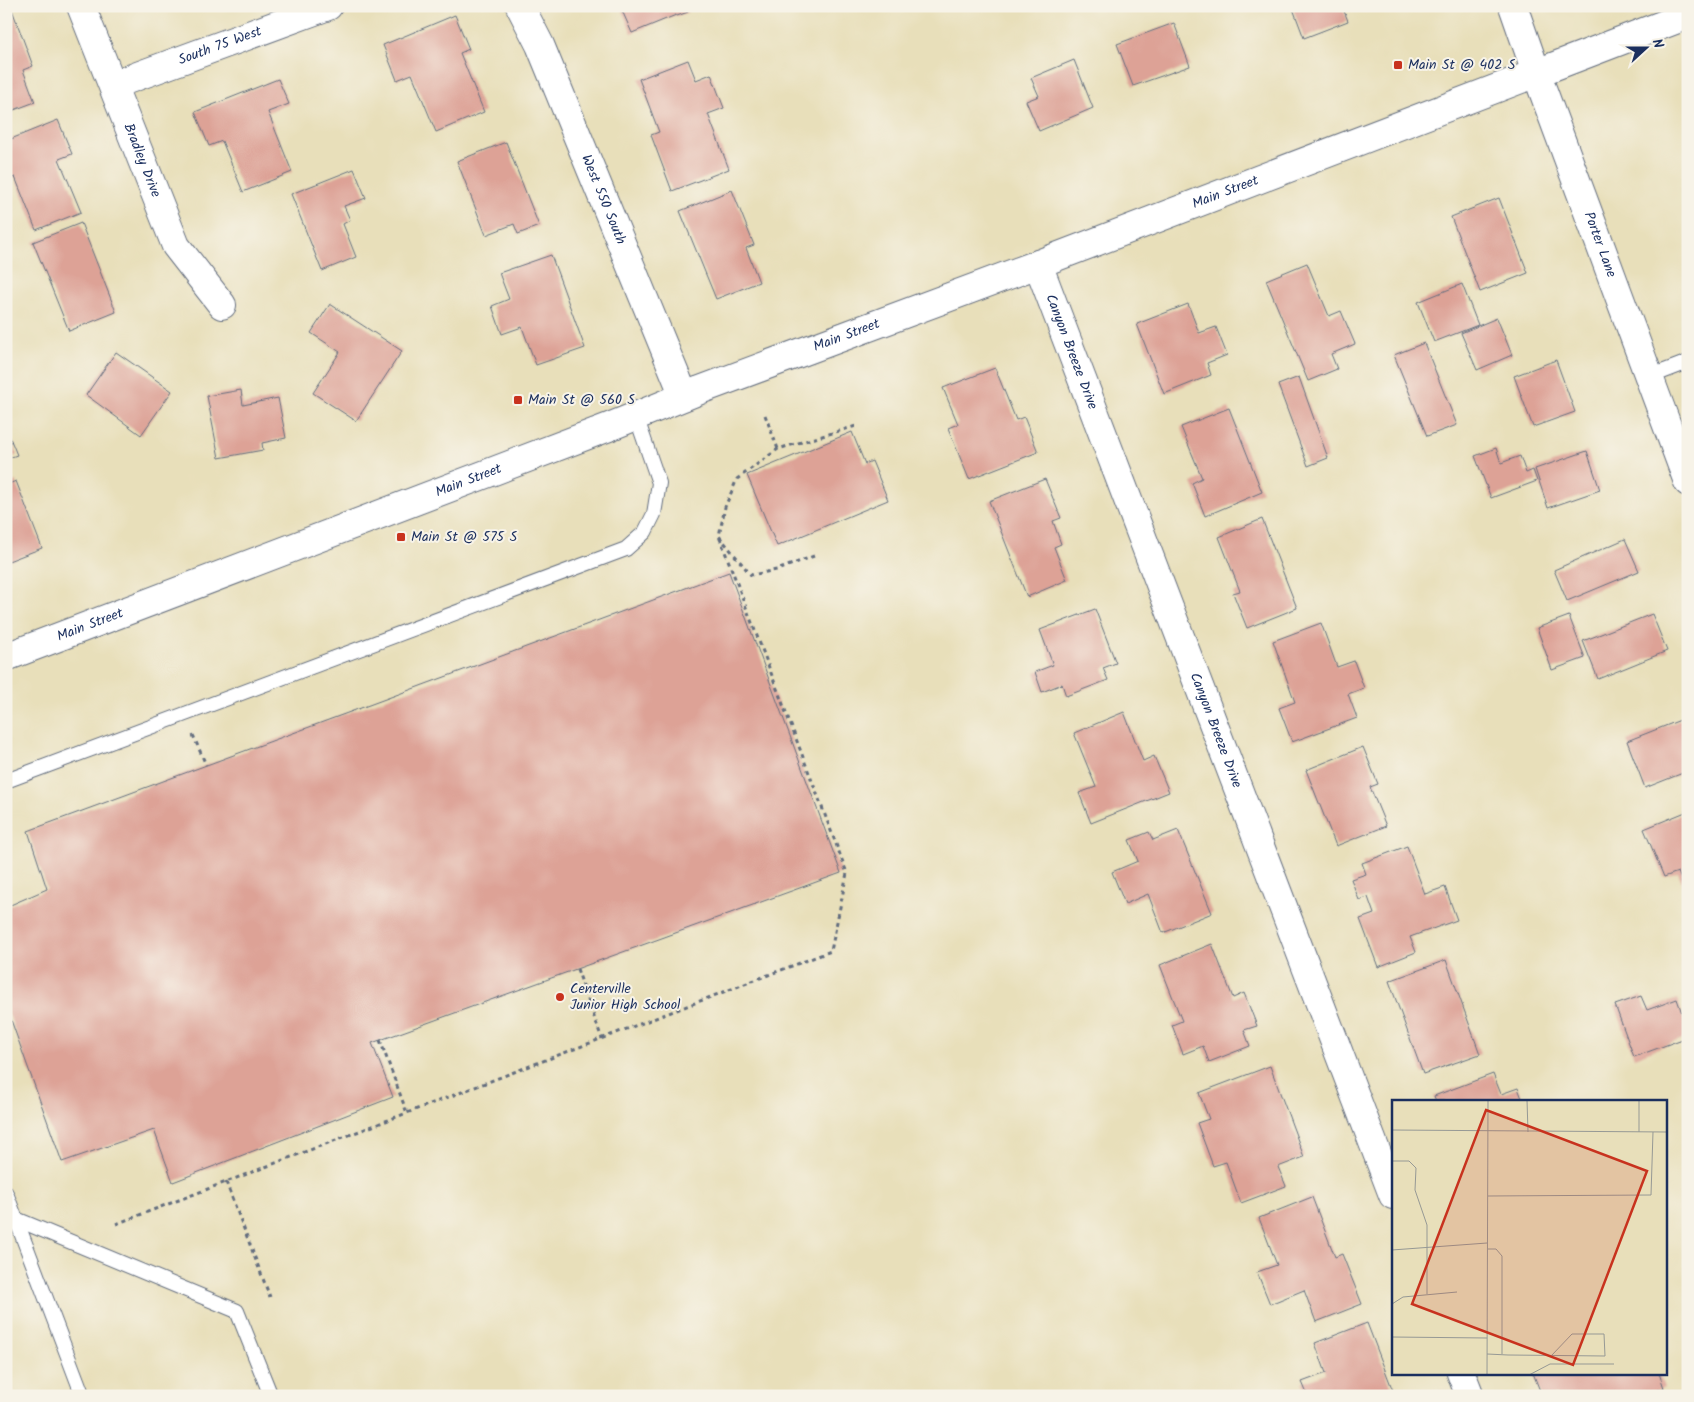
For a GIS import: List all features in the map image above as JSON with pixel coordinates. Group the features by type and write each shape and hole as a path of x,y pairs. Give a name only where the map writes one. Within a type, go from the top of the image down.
{"street":[{"name":"Bradley Drive","path":"81,6 176,246 222,305"},
{"name":"South 75 West","path":"113,85 328,6"},
{"name":"West 550 South","path":"520,6 540,45 684,396"},
{"name":"Porter Lane","path":"1512,6 1688,482"},
{"name":"Main Street","path":"6,656 684,396 1038,264 1688,15"},
{"name":"Canyon Breeze Drive","path":"1038,264 1392,1192"},
{"path":"1461,1374 1470,1396"}],"lane":[{"path":"1649,377 1688,362"},
{"path":"6,781 626,548 645,532 654,514 659,483 636,416"},
{"path":"6,1192 83,1396"},
{"path":"16,1219 237,1311 271,1396"}],"path":[{"path":"765,415 778,450"},
{"path":"116,1224 831,951 846,873 719,536 725,508 737,479 778,450 856,426"},
{"path":"719,536 751,575 777,570 814,556"},
{"path":"193,734 206,765"},
{"path":"6,812 10,803"},
{"path":"577,969 602,1039"},
{"path":"380,1040 407,1113"},
{"path":"226,1182 270,1297"}],"building":[{"path":"620,6 686,6 688,12 632,33"},
{"path":"1292,6 1342,6 1348,21 1304,38"},
{"path":"11,7 33,66 23,70 35,102 6,113 6,9"},
{"path":"455,15 469,49 460,53 484,112 436,132 412,74 397,80 383,45"},
{"path":"1174,23 1190,66 1133,86 1117,44"},
{"path":"688,60 696,80 711,74 724,108 708,114 729,169 672,191 651,135 659,132 639,79"},
{"path":"1074,60 1093,108 1039,131 1026,101 1039,96 1031,78"},
{"path":"278,79 289,104 268,112 292,172 243,192 222,141 209,146 195,112"},
{"path":"58,120 72,154 59,159 81,212 36,230 15,177 6,180 6,141"},
{"path":"506,142 539,226 518,234 514,224 486,235 457,161"},
{"path":"354,169 366,198 344,206 350,220 343,224 356,257 322,271 291,194"},
{"path":"732,190 754,245 746,248 759,282 716,299 680,211"},
{"path":"1499,198 1528,273 1480,292 1451,217"},
{"path":"81,223 116,312 69,331 33,242"},
{"path":"551,255 585,348 536,365 522,327 502,334 492,306 509,299 499,273"},
{"path":"1307,263 1329,316 1341,311 1355,344 1331,354 1337,369 1308,381 1266,280"},
{"path":"1462,284 1478,325 1434,342 1418,302"},
{"path":"330,304 402,351 356,421 313,393 340,352 311,333"},
{"path":"1188,304 1199,333 1216,327 1227,355 1207,363 1211,375 1164,394 1137,324"},
{"path":"1497,318 1512,355 1477,370 1461,333"},
{"path":"1424,343 1457,425 1427,436 1394,355"},
{"path":"116,352 172,391 141,435 86,395"},
{"path":"1556,360 1575,412 1533,427 1514,376"},
{"path":"995,368 1016,420 1024,417 1038,452 969,479 948,428 958,424 943,388"},
{"path":"1299,377 1328,458 1308,466 1278,385"},
{"path":"241,390 243,405 278,398 286,438 262,443 263,450 219,458 207,396"},
{"path":"1229,408 1262,492 1205,516 1192,483 1202,478 1181,427"},
{"path":"6,428 17,455 6,459"},
{"path":"852,432 865,464 872,461 888,500 777,546 747,475"},
{"path":"1496,448 1501,463 1520,456 1526,473 1533,470 1537,481 1491,498 1475,456"},
{"path":"1587,451 1600,490 1548,508 1535,469"},
{"path":"1045,479 1061,518 1053,521 1061,544 1054,547 1067,580 1027,597 989,501"},
{"path":"16,481 42,548 6,562 6,485"},
{"path":"1262,519 1297,608 1247,628 1233,593 1240,591 1219,537"},
{"path":"1625,539 1639,571 1567,601 1554,570"},
{"path":"729,572 841,873 372,1043 393,1097 173,1182 154,1130 62,1162 6,1006 6,907 47,889 28,831"},
{"path":"1095,609 1116,663 1103,668 1108,680 1066,696 1062,684 1042,692 1035,672 1053,665 1040,630"},
{"path":"1652,614 1667,651 1598,679 1583,641"},
{"path":"1569,616 1585,658 1552,670 1537,628"},
{"path":"1321,623 1337,667 1354,661 1364,688 1348,694 1357,718 1292,742 1279,708 1295,702 1273,641"},
{"path":"1124,712 1143,761 1154,756 1169,792 1091,823 1079,793 1096,787 1074,733"},
{"path":"1688,717 1688,771 1645,788 1627,741"},
{"path":"1363,747 1378,784 1370,787 1386,826 1336,846 1306,770"},
{"path":"1688,811 1688,897 1678,872 1664,877 1644,829"},
{"path":"1178,830 1212,913 1163,933 1148,894 1125,904 1112,872 1138,861 1129,840 1149,832 1153,840"},
{"path":"1407,846 1425,894 1445,887 1457,920 1410,937 1416,952 1378,967 1360,919 1374,914 1368,897 1359,900 1351,879 1366,874 1362,863"},
{"path":"1212,944 1233,998 1244,993 1257,1026 1244,1030 1250,1046 1209,1062 1203,1046 1183,1054 1172,1025 1182,1021 1160,965"},
{"path":"1446,960 1480,1054 1423,1074 1389,981"},
{"path":"1641,996 1647,1010 1677,999 1688,1030 1688,1037 1634,1057 1615,1005"},
{"path":"1270,1066 1304,1157 1278,1167 1286,1186 1241,1203 1226,1162 1213,1166 1197,1123 1209,1119 1199,1093"},
{"path":"1493,1074 1501,1094 1518,1088 1523,1100 1436,1100 1434,1096"},
{"path":"1312,1197 1335,1257 1342,1254 1362,1304 1316,1322 1304,1290 1270,1304 1257,1272 1277,1265 1259,1218"},
{"path":"1367,1323 1395,1396 1308,1396 1302,1382 1326,1373 1315,1343"},
{"path":"1533,1374 1659,1374 1664,1388 1643,1396 1542,1396"}],"place":[{"name":"Main St @ 402 S","path":"1398,65"},
{"name":"Main St @ 560 S","path":"518,400"},
{"name":"Main St @ 575 S","path":"401,537"},
{"name":"Centerville Junior High School","path":"560,997"}]}
